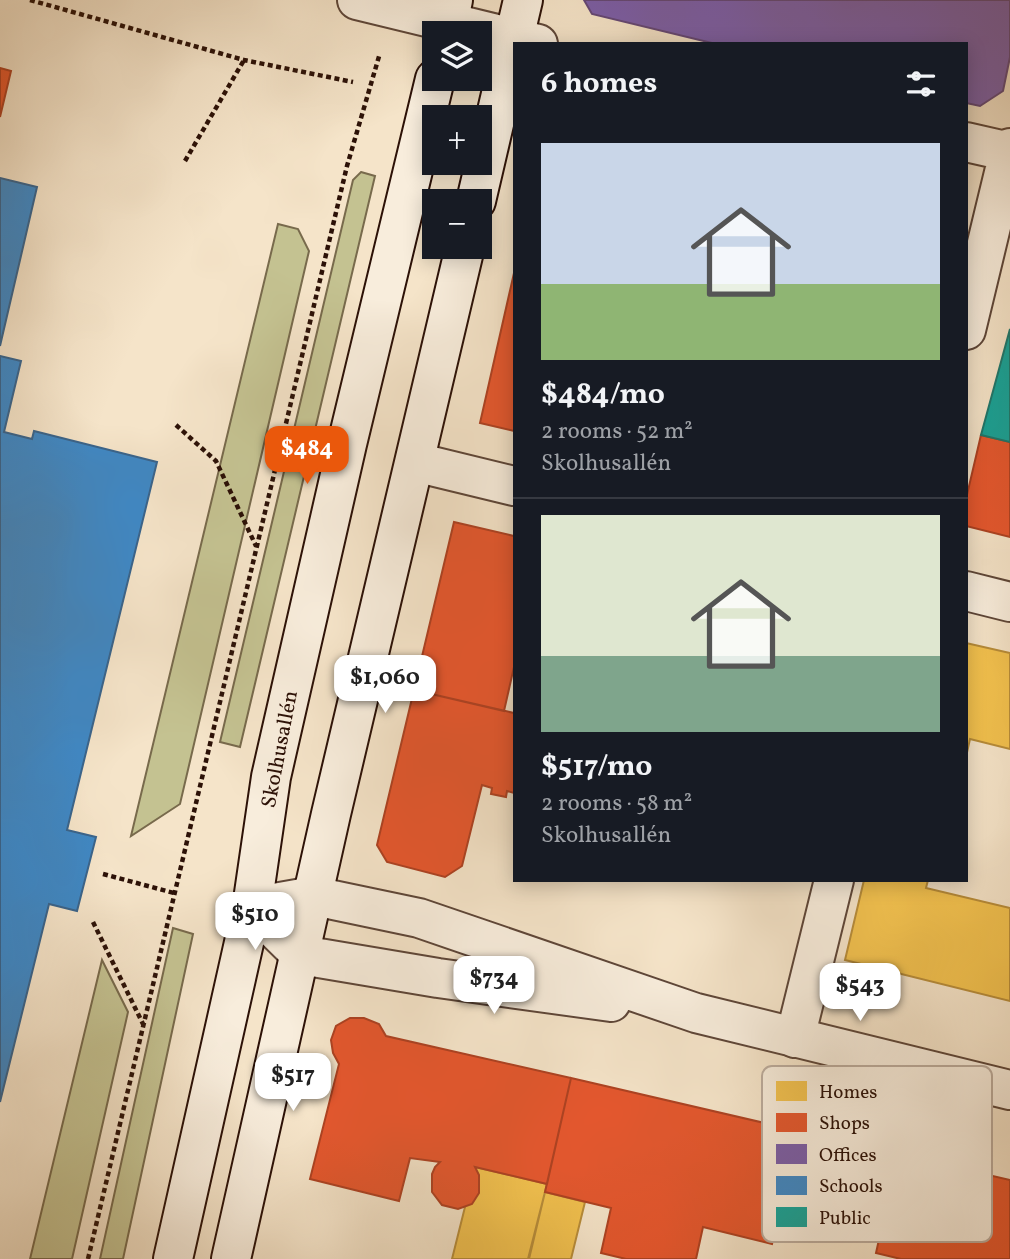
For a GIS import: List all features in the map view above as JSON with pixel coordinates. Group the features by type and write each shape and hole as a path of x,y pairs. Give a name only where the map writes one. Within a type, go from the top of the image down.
{"main road":[{"path":"356,0 449,18 526,41 523,0"},
{"path":"480,189 513,83"},
{"name":"Skolhusallén","path":"173,1259 251,907 271,777 432,91"},
{"path":"968,142 1010,150 968,322"},
{"path":"231,1259 331,814 462,259"},
{"path":"415,463 513,485"},
{"path":"968,592 1010,602"},
{"path":"795,1038 834,882"},
{"path":"251,907 314,896 419,918 696,1013 911,1066"},
{"path":"251,907 301,955 438,978 696,1013"},
{"path":"992,1086 1010,1090"}],"path":[{"path":"30,0 244,60 353,82"},
{"path":"88,1259 347,166 393,8"},
{"path":"185,161 244,60"},
{"path":"176,425 216,461 257,546"},
{"path":"103,874 174,893"},
{"path":"93,922 143,1025"}],"shaded area":[{"path":"361,172 375,176 240,747 220,742 353,180"},
{"path":"278,224 298,229 309,251 180,804 131,836"},
{"path":"173,928 193,934 123,1259 100,1259"},
{"path":"102,960 128,1012 72,1259 30,1259"}],"building: Homes":[{"path":"968,643 1010,653 1010,749 970,739 968,748"},
{"path":"864,882 928,882 926,888 1010,908 1010,1001 845,960"},
{"path":"475,1167 547,1184 528,1259 452,1259"},
{"path":"545,1192 585,1202 571,1259 529,1259"}],"building: Shops":[{"path":"0,68 11,71 0,117"},
{"path":"513,277 513,431 480,423"},
{"path":"981,435 1010,442 1010,537 968,526 968,490"},
{"path":"454,522 513,536 513,671 504,711 414,690"},
{"path":"414,690 513,713 513,793 507,791 506,797 491,794 492,788 482,785 462,866 445,877 387,862 377,845"},
{"path":"350,1018 364,1018 379,1024 386,1036 571,1078 547,1184 475,1167 479,1175 479,1193 472,1204 458,1209 442,1205 432,1192 432,1174 440,1162 410,1158 399,1201 310,1179 339,1064 333,1053 331,1040 336,1026"},
{"path":"571,1078 762,1122 762,1242 703,1227 696,1259 626,1259 601,1253 611,1208 545,1192"},
{"path":"992,1176 1010,1180 1010,1259 901,1259 876,1253 878,1242 992,1242"}],"building: Offices":[{"path":"584,0 1010,0 1010,57 1003,91 980,106 968,103 968,42 708,42 592,14"}],"building: Schools":[{"path":"0,178 37,187 0,346"},
{"path":"0,356 21,361 4,432 32,439 34,431 157,462 67,830 96,837 77,911 49,904 0,1102"}],"building: Public":[{"path":"1010,329 1010,442 981,435"}]}
